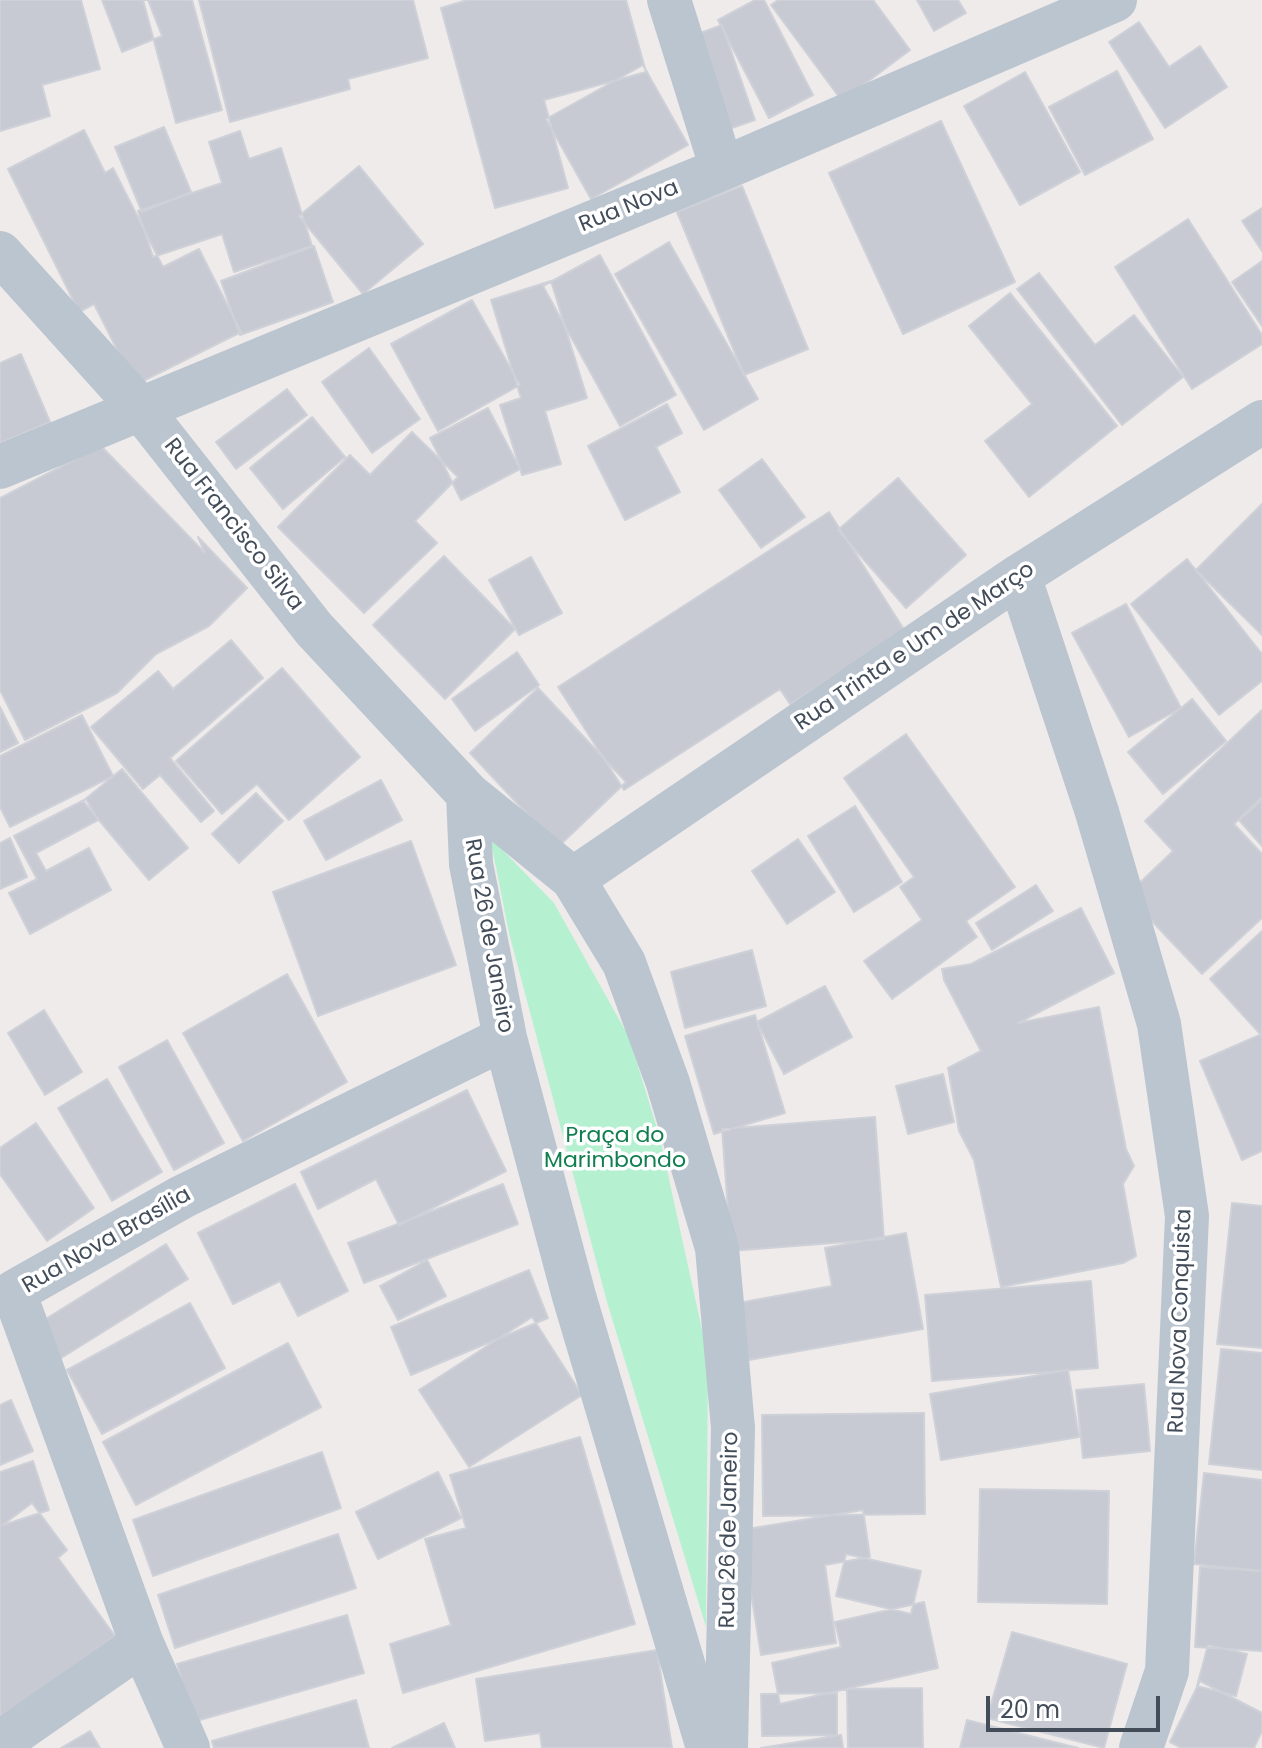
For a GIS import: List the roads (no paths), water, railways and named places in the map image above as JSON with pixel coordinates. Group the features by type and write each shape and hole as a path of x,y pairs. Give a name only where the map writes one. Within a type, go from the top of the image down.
{"street":[{"path":"669,0 722,169"},
{"name":"Rua Nova","path":"0,467 722,169 1115,0"},
{"name":"Rua Francisco Silva","path":"0,253 140,408 314,629 468,794"},
{"name":"Rua Trinta e Um de Março","path":"573,879 1019,576 1262,422"},
{"name":"Rua Nova Conquista","path":"1019,576 1097,812 1159,1024 1187,1216 1167,1671 1141,1748"},
{"name":"Rua 26 de Janeiro","path":"468,794 573,879 624,963 668,1083 717,1248 733,1428 726,1748"},
{"name":"Rua 26 de Janeiro","path":"468,794 471,864 505,1038 574,1296 708,1748"},
{"name":"Rua Nova Brasília","path":"188,1748 142,1644 14,1292 182,1197 505,1038"},
{"path":"0,1743 142,1644"}],"park label":[{"name":"Praça do Marimbondo","path":"615,1148"}]}
